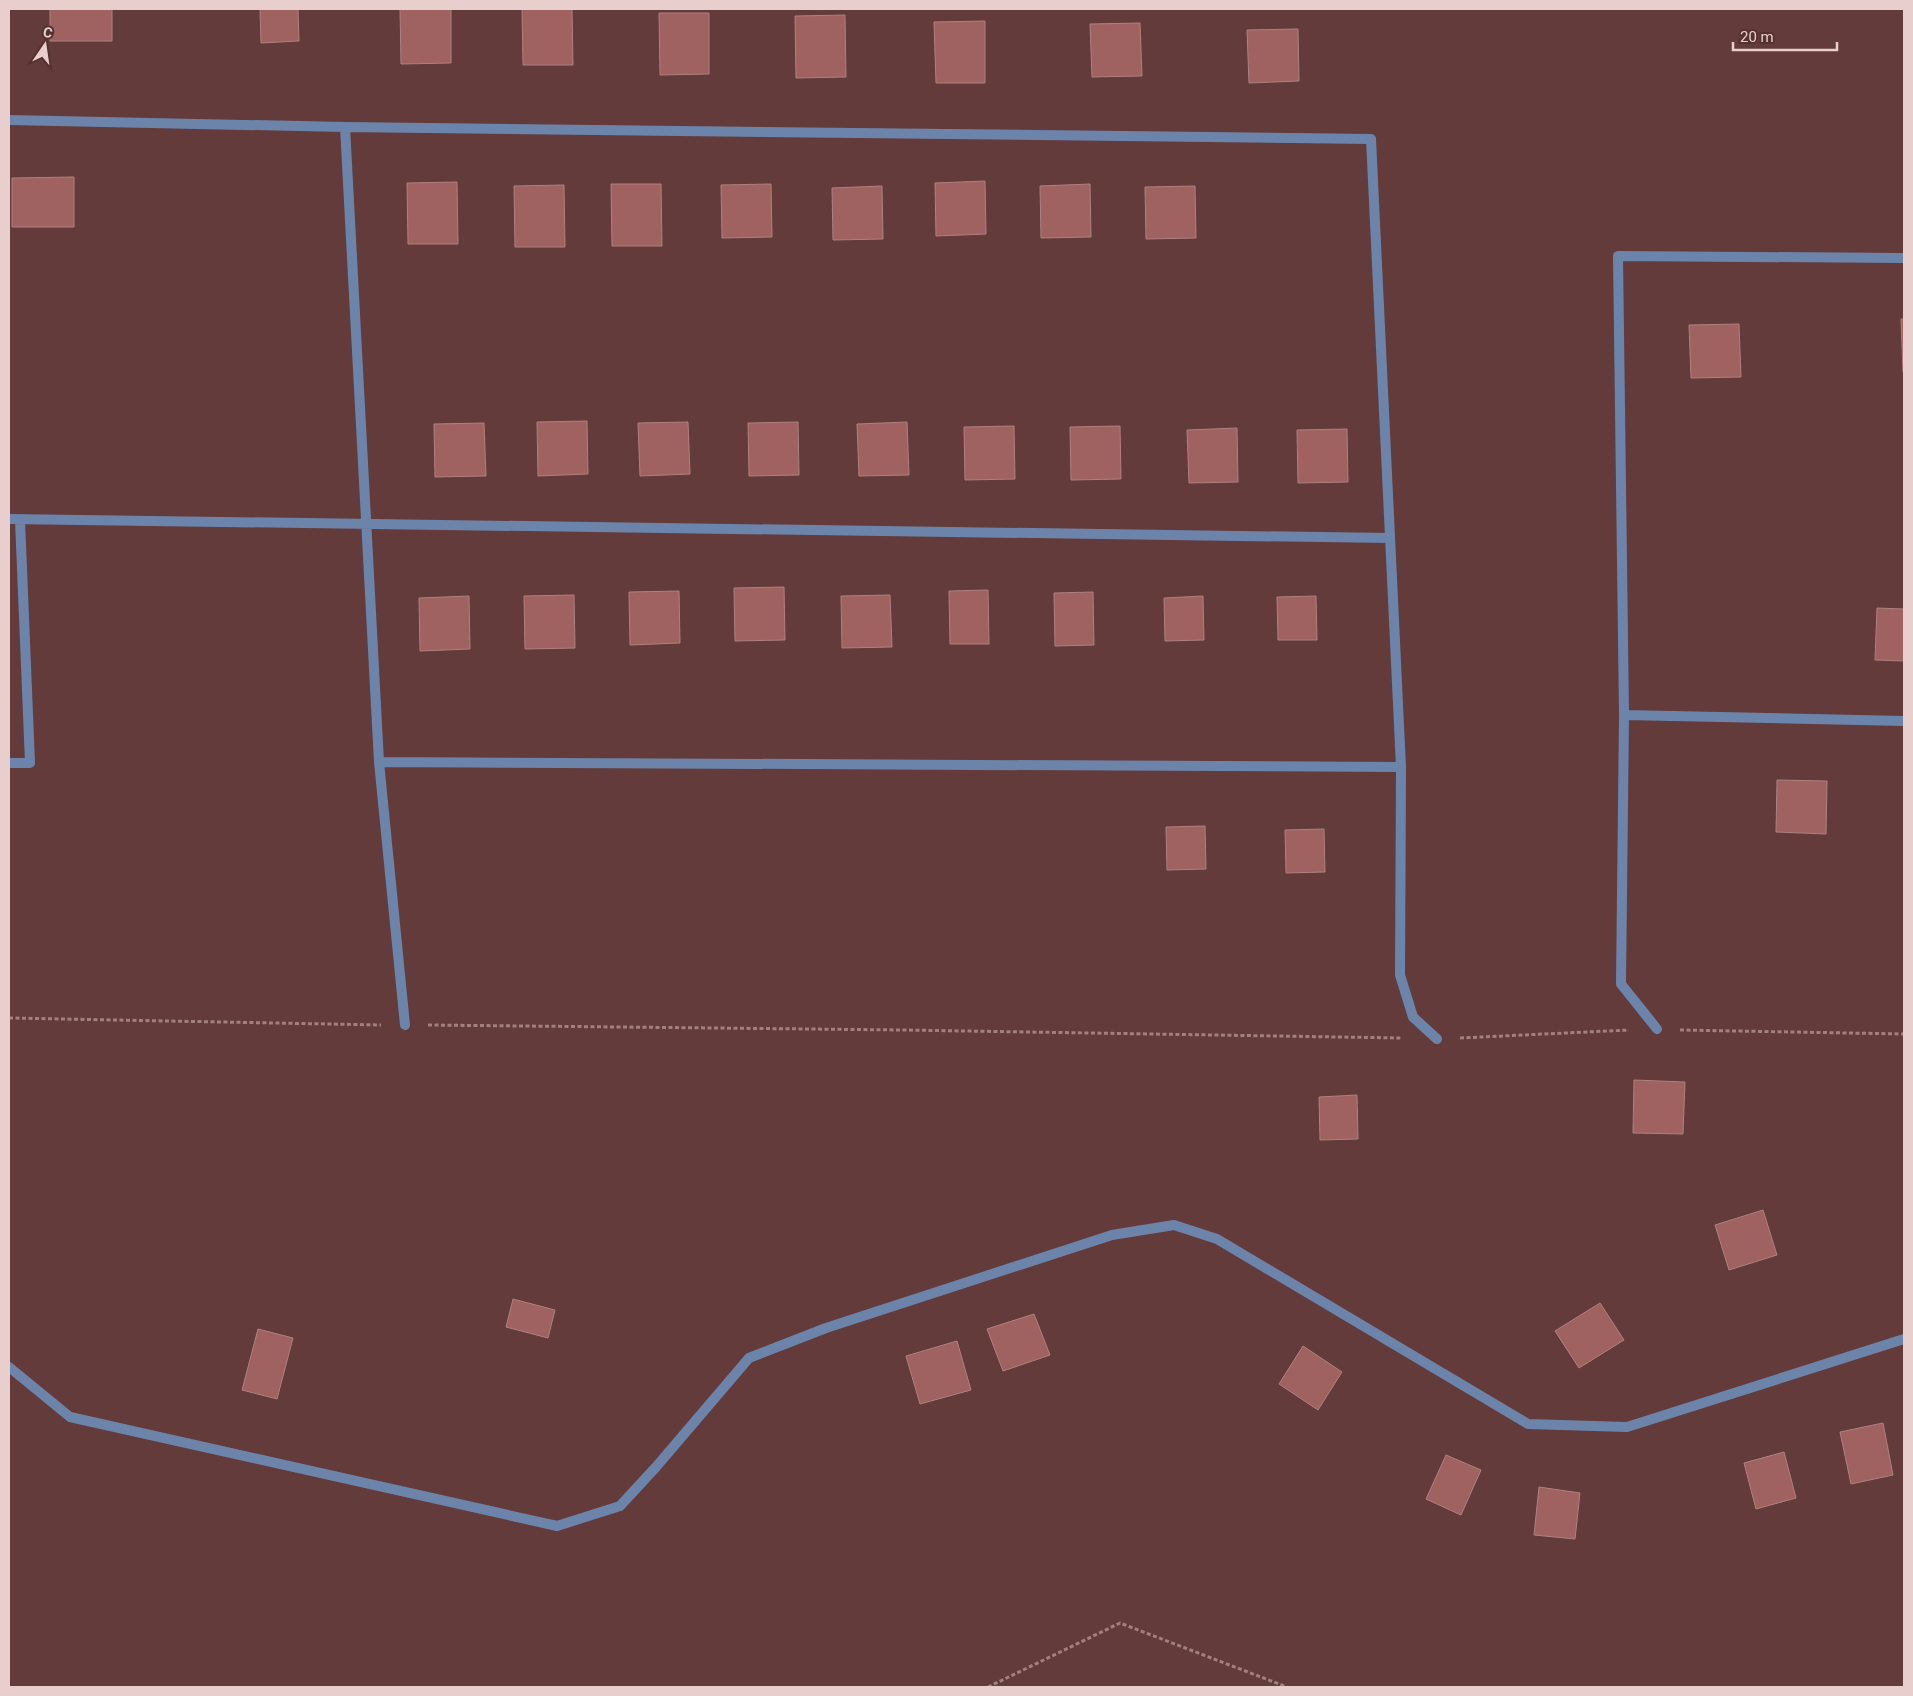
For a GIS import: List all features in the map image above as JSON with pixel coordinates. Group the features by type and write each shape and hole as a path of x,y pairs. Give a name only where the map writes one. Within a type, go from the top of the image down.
{"street":[{"path":"9,120 345,127 1371,139 1401,767 1400,975 1413,1017 1437,1039"},
{"path":"345,127 379,762 405,1025"},
{"path":"1657,1029 1621,984 1624,715 1618,256 1904,258"},
{"path":"9,519 1390,538"},
{"path":"9,763 30,763 20,520"},
{"path":"1624,715 1904,721"},
{"path":"379,762 1401,767"},
{"path":"9,1367 70,1417 558,1526 620,1506 656,1467 749,1358 826,1328 1112,1235 1174,1225 1217,1239 1528,1424 1627,1426 1904,1339"}],"path":[{"path":"9,1018 1437,1039 1657,1029 1904,1034"},
{"path":"988,1687 1120,1622 1287,1687"}],"building":[{"path":"50,9 112,9 112,41 50,41"},
{"path":"260,9 298,9 299,41 261,43"},
{"path":"400,9 451,9 451,63 401,64"},
{"path":"522,9 572,9 573,65 523,65"},
{"path":"659,13 709,13 709,74 660,75"},
{"path":"845,15 846,77 796,78 795,16"},
{"path":"985,21 985,83 936,83 934,22"},
{"path":"1140,23 1142,76 1092,77 1090,24"},
{"path":"1298,29 1299,81 1249,83 1247,30"},
{"path":"74,177 74,227 12,227 12,178"},
{"path":"985,181 986,234 936,236 935,183"},
{"path":"457,182 458,244 408,244 407,183"},
{"path":"611,184 661,184 662,246 612,246"},
{"path":"771,184 772,237 722,238 721,185"},
{"path":"1090,184 1091,237 1041,238 1040,186"},
{"path":"564,185 565,247 515,247 514,186"},
{"path":"882,186 883,239 833,240 832,188"},
{"path":"1195,186 1196,238 1146,239 1145,187"},
{"path":"1901,319 1904,319 1904,372 1903,372"},
{"path":"1739,324 1741,377 1691,378 1689,325"},
{"path":"587,421 588,474 538,476 537,422"},
{"path":"688,422 690,474 640,476 638,423"},
{"path":"798,422 799,475 749,476 748,423"},
{"path":"907,422 909,475 859,476 857,424"},
{"path":"484,423 486,476 435,477 434,424"},
{"path":"1014,426 1015,479 965,480 964,427"},
{"path":"1120,426 1121,479 1071,480 1070,427"},
{"path":"1237,428 1238,482 1189,483 1187,430"},
{"path":"1347,429 1348,482 1298,483 1297,430"},
{"path":"784,587 785,640 735,641 734,588"},
{"path":"988,590 989,644 950,644 949,591"},
{"path":"679,591 680,643 630,645 629,592"},
{"path":"1093,592 1094,645 1055,646 1054,593"},
{"path":"574,595 575,648 525,649 524,596"},
{"path":"890,595 892,647 842,648 841,596"},
{"path":"469,596 470,649 420,651 419,598"},
{"path":"1203,596 1204,640 1165,641 1164,598"},
{"path":"1316,596 1317,640 1278,640 1277,597"},
{"path":"1877,608 1904,609 1904,661 1875,660"},
{"path":"1777,780 1827,781 1826,834 1776,832"},
{"path":"1205,826 1206,869 1167,870 1166,827"},
{"path":"1324,829 1325,872 1286,873 1285,830"},
{"path":"1634,1080 1685,1082 1683,1134 1633,1133"},
{"path":"1357,1095 1358,1139 1320,1140 1319,1097"},
{"path":"1763,1210 1777,1255 1729,1270 1715,1225"},
{"path":"513,1299 555,1310 548,1338 506,1327"},
{"path":"1600,1303 1624,1340 1579,1368 1555,1331"},
{"path":"1034,1314 1050,1355 1003,1371 987,1329"},
{"path":"258,1329 293,1338 277,1399 242,1390"},
{"path":"957,1341 971,1390 920,1404 906,1356"},
{"path":"1303,1346 1342,1372 1318,1410 1279,1384"},
{"path":"1883,1423 1893,1475 1851,1484 1840,1432"},
{"path":"1784,1452 1796,1498 1756,1509 1744,1463"},
{"path":"1446,1455 1481,1470 1461,1515 1426,1499"},
{"path":"1539,1487 1580,1493 1575,1539 1534,1535"}]}
